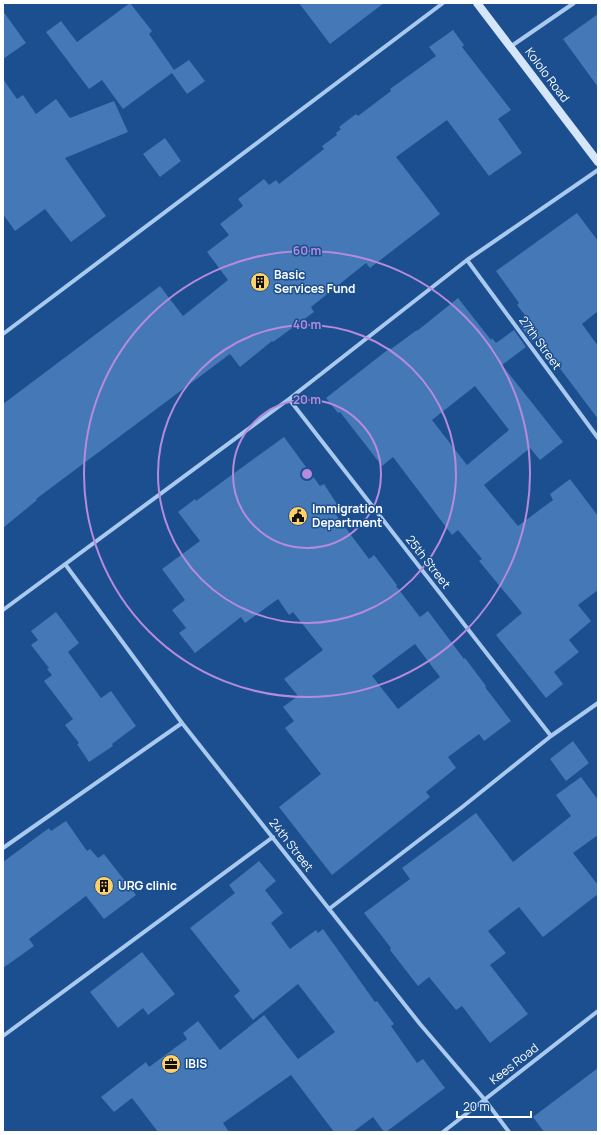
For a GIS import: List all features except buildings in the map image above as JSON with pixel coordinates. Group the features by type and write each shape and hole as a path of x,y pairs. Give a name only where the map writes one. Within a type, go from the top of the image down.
{"street":[{"path":"3,334 443,3"},
{"name":"Kololo Road","path":"477,3 598,162"},
{"path":"510,47 574,3"},
{"path":"3,610 288,399 467,260 598,170"},
{"name":"27th Street","path":"467,260 598,438"},
{"name":"25th Street","path":"288,399 551,736"},
{"name":"24th Street","path":"65,564 182,723 420,1024 485,1100 509,1132"},
{"path":"329,909 551,736 598,703"},
{"path":"3,848 182,723"},
{"path":"3,1036 273,837"},
{"name":"Kees Road","path":"443,1132 598,1011"}],"place":[{"name":"Basic Services Fund","path":"260,282"},
{"name":"Immigration Department","path":"298,516"},
{"name":"URG clinic","path":"104,886"},
{"name":"IBIS","path":"171,1064"}]}
